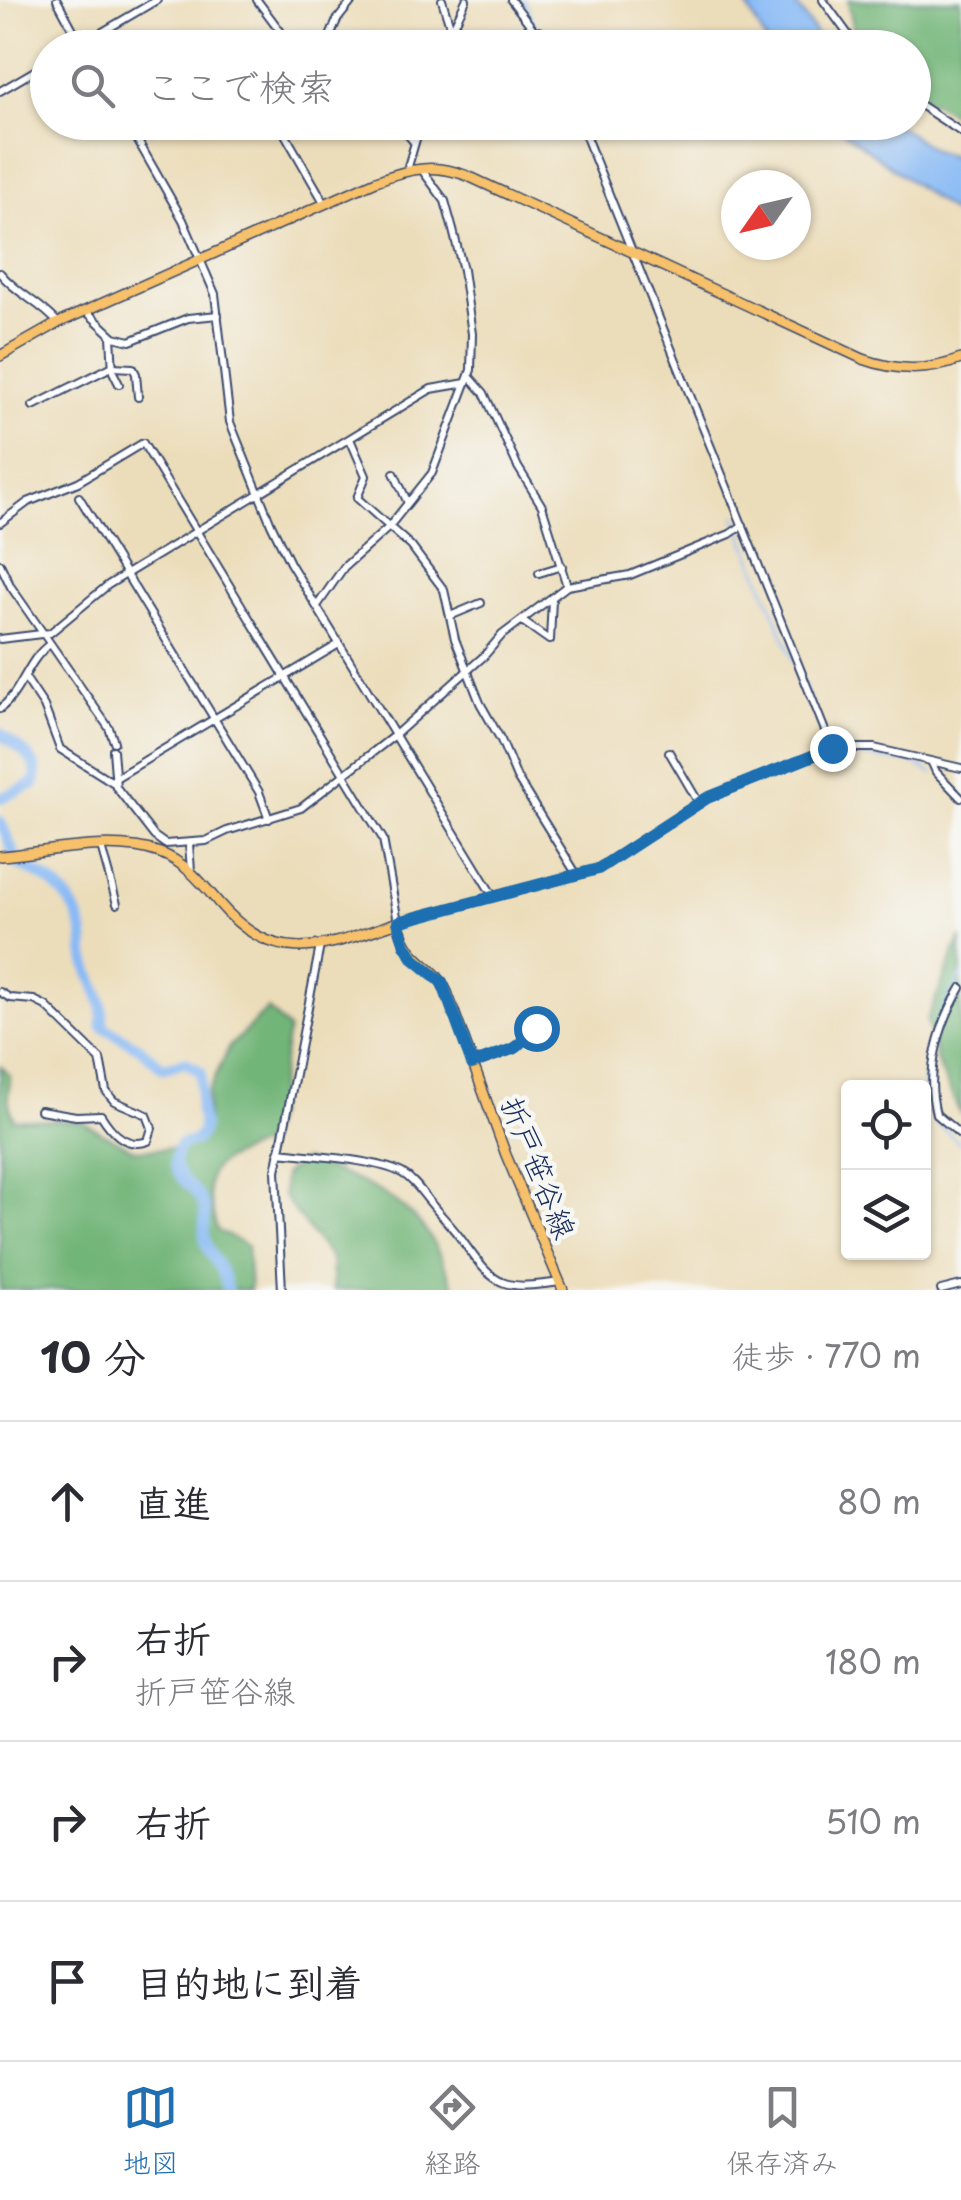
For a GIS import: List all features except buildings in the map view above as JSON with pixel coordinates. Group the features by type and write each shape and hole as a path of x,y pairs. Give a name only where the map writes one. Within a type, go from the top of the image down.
{"main road":[{"path":"0,356 58,324 325,204 407,170 421,168 454,170 880,365 926,368 961,359"},
{"path":"0,856 102,847 161,848 191,872 233,920 252,935 281,946 320,946 398,922"},
{"name":"折戸笹谷線","path":"398,922 414,959 442,982 561,1286"}],"street":[{"path":"57,0 72,30"},
{"path":"107,30 157,0"},
{"path":"257,0 279,30"},
{"path":"333,30 354,0"},
{"path":"442,0 450,30"},
{"path":"451,30 466,0"},
{"path":"511,0 534,30"},
{"path":"823,0 845,30"},
{"path":"0,90 30,73"},
{"path":"931,112 961,132"},
{"path":"137,140 183,220 215,294 230,422 258,494 290,562 493,896"},
{"path":"288,140 325,204"},
{"path":"588,140 832,748"},
{"path":"407,170 414,142"},
{"path":"317,606 344,567 388,528 435,468 467,380 473,354 463,270 445,202 421,168"},
{"path":"0,273 58,324"},
{"path":"87,312 111,335 130,341 188,318 218,315"},
{"path":"111,335 113,367 119,384"},
{"path":"33,406 113,367 132,368 138,397"},
{"path":"0,640 44,636 90,596 258,494 434,388 467,380 484,392 518,468 542,506 567,586"},
{"path":"350,439 366,476 357,498 412,546 444,590 467,670 517,778 577,874"},
{"path":"0,522 28,502 78,482 143,442 383,840 398,922 614,861 699,803 832,748 874,748 961,768"},
{"path":"394,473 407,501"},
{"path":"79,497 260,792 269,819"},
{"path":"26,679 44,706 60,749 114,781 161,848 190,844 301,808 396,735 522,620 567,586 630,575 743,525"},
{"path":"0,564 10,587 109,728 114,746 114,781"},
{"path":"539,573 562,566"},
{"path":"522,620 550,640 552,598"},
{"path":"450,616 481,603"},
{"path":"0,709 26,679 34,659 50,644"},
{"path":"114,781 339,644"},
{"path":"670,752 699,803"},
{"path":"930,761 961,798"},
{"path":"190,844 191,872"},
{"path":"102,847 117,904"},
{"path":"282,1290 275,1198 279,1152 320,946"},
{"path":"961,988 943,1024 933,1070 936,1114 961,1135"},
{"path":"0,992 46,1006 100,1059 106,1091 114,1101 146,1115 152,1128 148,1141 134,1144 116,1135 101,1115 76,1116 40,1110"},
{"path":"472,1064 515,1048 536,1028"},
{"path":"279,1152 400,1172 459,1236 489,1277 513,1288 561,1286"},
{"path":"941,1290 961,1286"}],"green space":[{"path":"848,0 961,0 961,118 931,101 931,30 854,30"},
{"path":"961,937 961,1115 937,1062 927,1020"},
{"path":"268,1009 288,1030 274,1118 265,1143 219,1164 209,1180 217,1230 247,1246 250,1290 0,1290 0,1066 10,1078 8,1097 14,1119 80,1121 135,1150 178,1148 206,1132 208,1092 230,1046"},
{"path":"304,1160 371,1187 401,1206 431,1239 456,1290 333,1290 331,1259 283,1196 284,1174"}],"water":[{"path":"744,0 793,0 813,30 760,30"},
{"path":"855,140 919,140 935,151 961,158 961,225 953,213"}],"waterway":[{"path":"524,0 536,28"},
{"path":"735,516 826,741"},
{"path":"0,733 27,755 36,775 34,784 0,798"},
{"path":"831,752 914,763 933,774"},
{"path":"0,821 19,865 51,882 74,908 101,1001 102,1026 140,1048 163,1068 185,1062 201,1072 203,1129 197,1140 180,1145 175,1165 204,1207 205,1239 227,1290"},
{"path":"924,1080 934,1029 961,976"},
{"path":"931,1109 936,1122 961,1144"}],"route":[{"path":"536,1028 515,1048 472,1064 442,982 414,959 398,922 598,869 707,798 832,748"}]}
